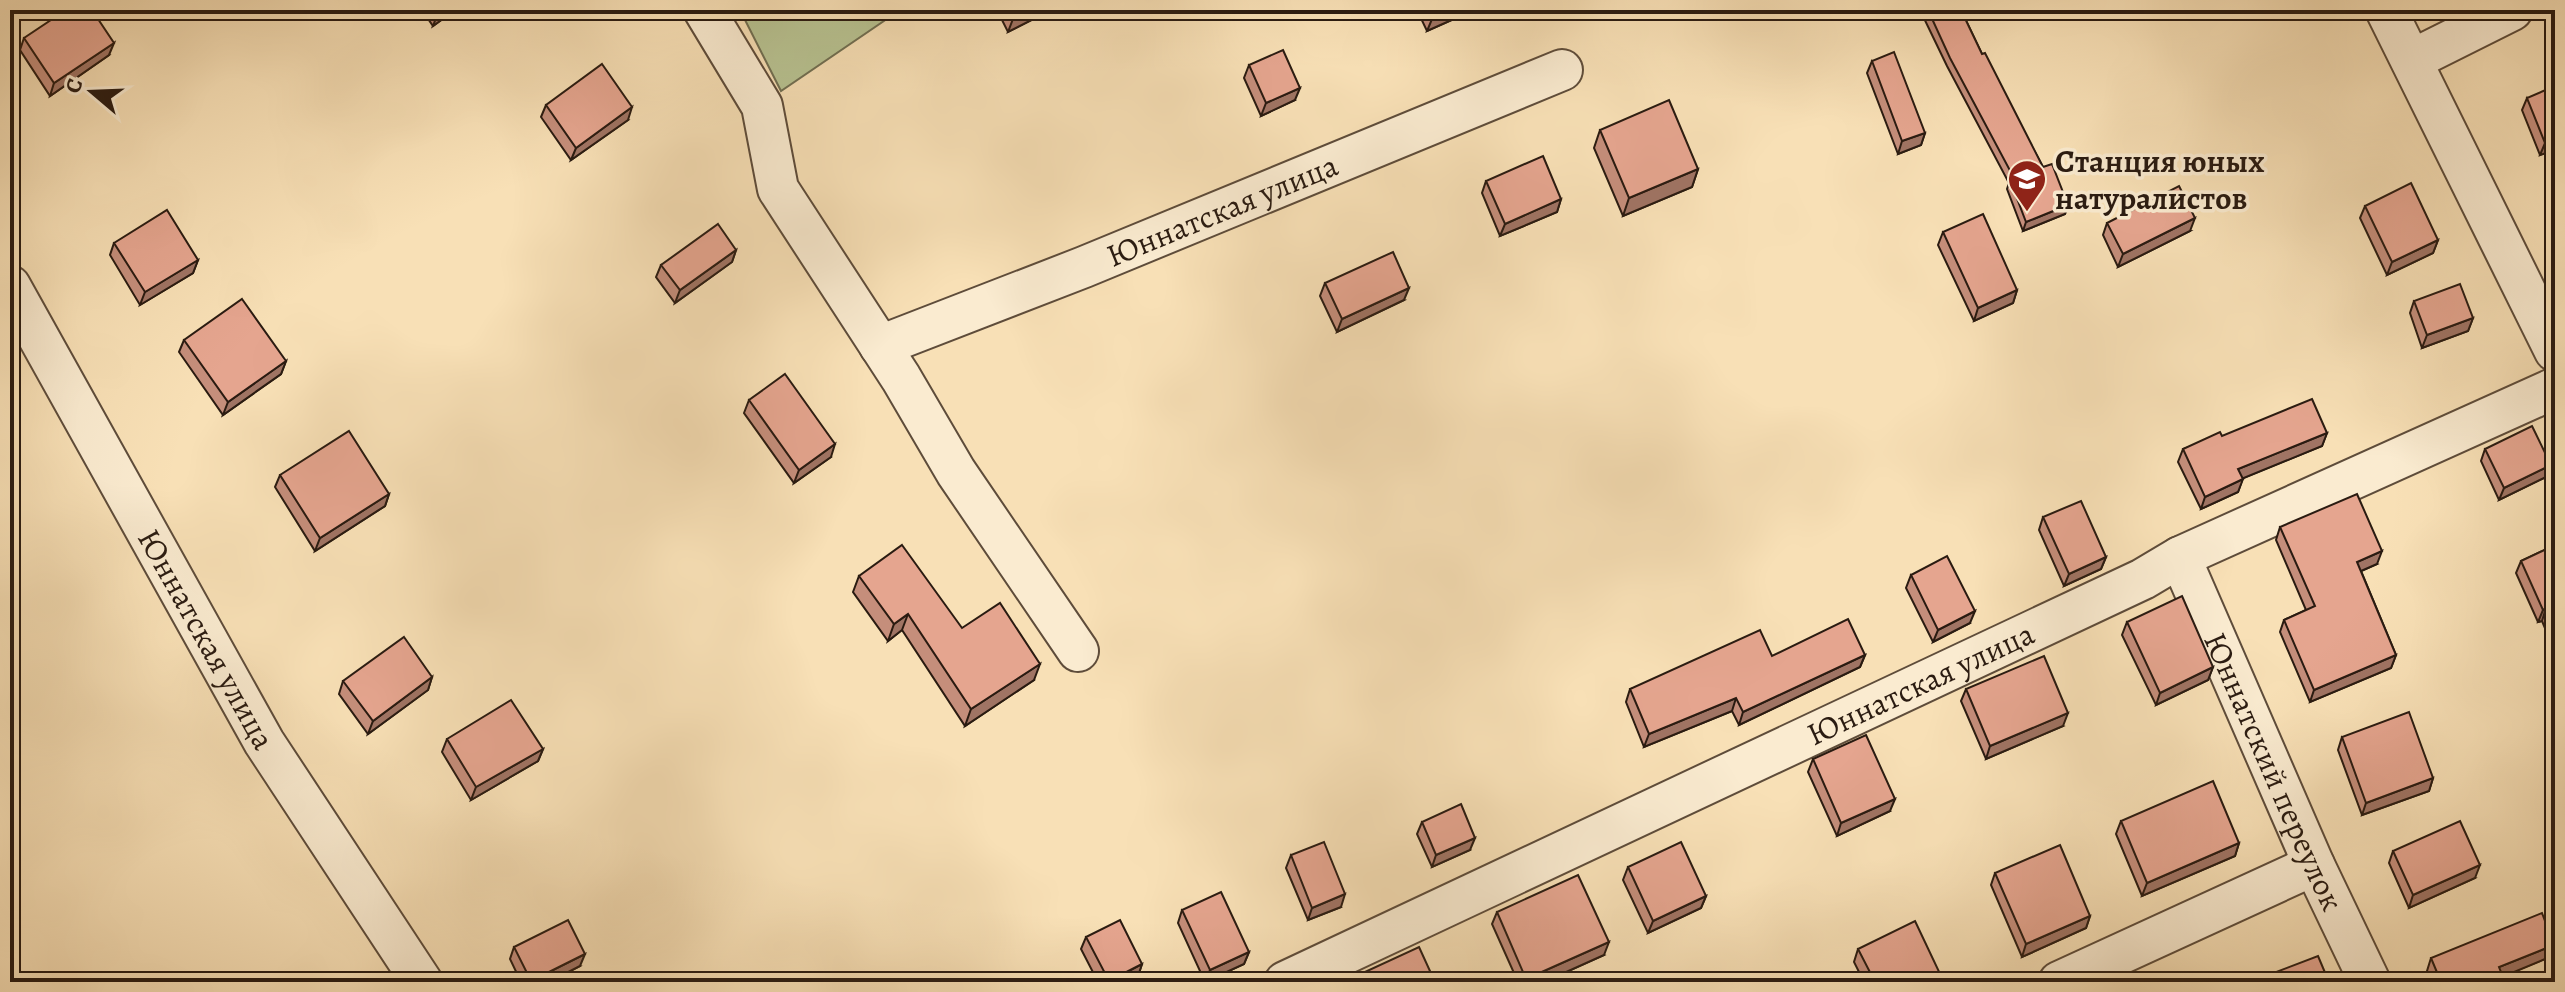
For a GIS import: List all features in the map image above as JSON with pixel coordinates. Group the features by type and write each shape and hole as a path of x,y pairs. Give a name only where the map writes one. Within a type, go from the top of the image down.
{"street":[{"path":"704,10 762,106 778,189 880,346 956,472 1078,651"},
{"path":"2386,10 2555,351"},
{"path":"2412,60 2512,10"},
{"name":"Юннатская улица","path":"880,346 1084,267 1562,70"},
{"name":"Юннатская улица","path":"10,286 264,742 422,982"},
{"name":"Юннатская улица","path":"1285,982 2143,579 2180,557 2555,388"},
{"name":"Юннатский переулок","path":"2180,557 2314,865 2370,982"},
{"path":"2059,982 2314,865"}],"green space":[{"path":"740,10 900,10 781,91"}],"building":[{"path":"66,10 92,10 114,43 54,83 24,38"},
{"path":"1008,10 1031,10 1013,19"},
{"path":"1428,10 1451,10 1432,19"},
{"path":"1928,10 1961,10 2043,167 2052,164 2068,205 2026,222 2010,180 2014,178"},
{"path":"1283,50 1300,88 1266,103 1249,65"},
{"path":"1894,52 1925,133 1902,141 1872,61"},
{"path":"602,64 632,107 576,148 546,105"},
{"path":"2555,86 2555,139 2545,143 2527,98"},
{"path":"1669,100 1698,169 1629,198 1600,130"},
{"path":"1543,156 1561,199 1505,224 1486,181"},
{"path":"2411,183 2438,240 2392,262 2365,206"},
{"path":"2179,186 2195,218 2123,254 2107,223"},
{"path":"167,210 198,260 145,292 114,243"},
{"path":"1983,214 2017,290 1978,308 1943,232"},
{"path":"718,224 736,250 680,290 661,265"},
{"path":"1393,252 1409,288 1342,319 1325,283"},
{"path":"2460,284 2473,318 2427,335 2414,301"},
{"path":"242,299 286,361 228,402 184,340"},
{"path":"785,374 835,444 799,470 749,400"},
{"path":"2312,399 2327,433 2238,469 2243,479 2205,497 2183,449 2220,432 2222,436"},
{"path":"2532,426 2551,465 2504,488 2485,449"},
{"path":"349,431 389,494 320,538 280,475"},
{"path":"2357,494 2382,551 2357,562 2396,655 2314,690 2284,620 2315,606 2280,527"},
{"path":"2081,501 2106,557 2069,574 2043,517"},
{"path":"902,545 962,628 1000,603 1040,664 971,709 908,614 894,624 859,576"},
{"path":"2555,545 2555,628 2546,608 2543,610 2521,561"},
{"path":"1947,556 1975,611 1938,630 1911,575"},
{"path":"2182,596 2213,667 2160,693 2127,622"},
{"path":"1848,619 1865,655 1743,712 1736,698 1649,734 1630,689 1760,630 1772,656"},
{"path":"404,637 432,677 373,721 343,681"},
{"path":"2044,656 2068,713 1990,746 1966,689"},
{"path":"511,700 543,749 476,787 447,739"},
{"path":"2409,712 2433,778 2366,803 2342,737"},
{"path":"1866,735 1895,799 1841,823 1813,759"},
{"path":"2213,781 2239,843 2147,883 2121,821"},
{"path":"1461,804 1475,838 1436,855 1422,822"},
{"path":"2460,821 2480,865 2413,895 2393,851"},
{"path":"1324,842 1345,894 1312,908 1291,855"},
{"path":"1681,842 1706,896 1653,921 1628,867"},
{"path":"2060,845 2090,916 2026,944 1995,873"},
{"path":"1578,875 1609,942 1526,979 1497,912"},
{"path":"1221,892 1249,952 1210,970 1182,910"},
{"path":"2542,913 2554,945 2499,967 2505,982 2441,982 2431,958"},
{"path":"568,920 585,954 531,981 514,947"},
{"path":"1120,920 1142,964 1109,981 1086,937"},
{"path":"1915,921 1942,978 1934,982 1875,982 1858,949"},
{"path":"1419,947 1435,982 1356,982 1354,977"},
{"path":"2318,956 2329,982 2250,982"}],"place":[{"name":"Станция юных натуралистов","path":"2027,213"}]}
